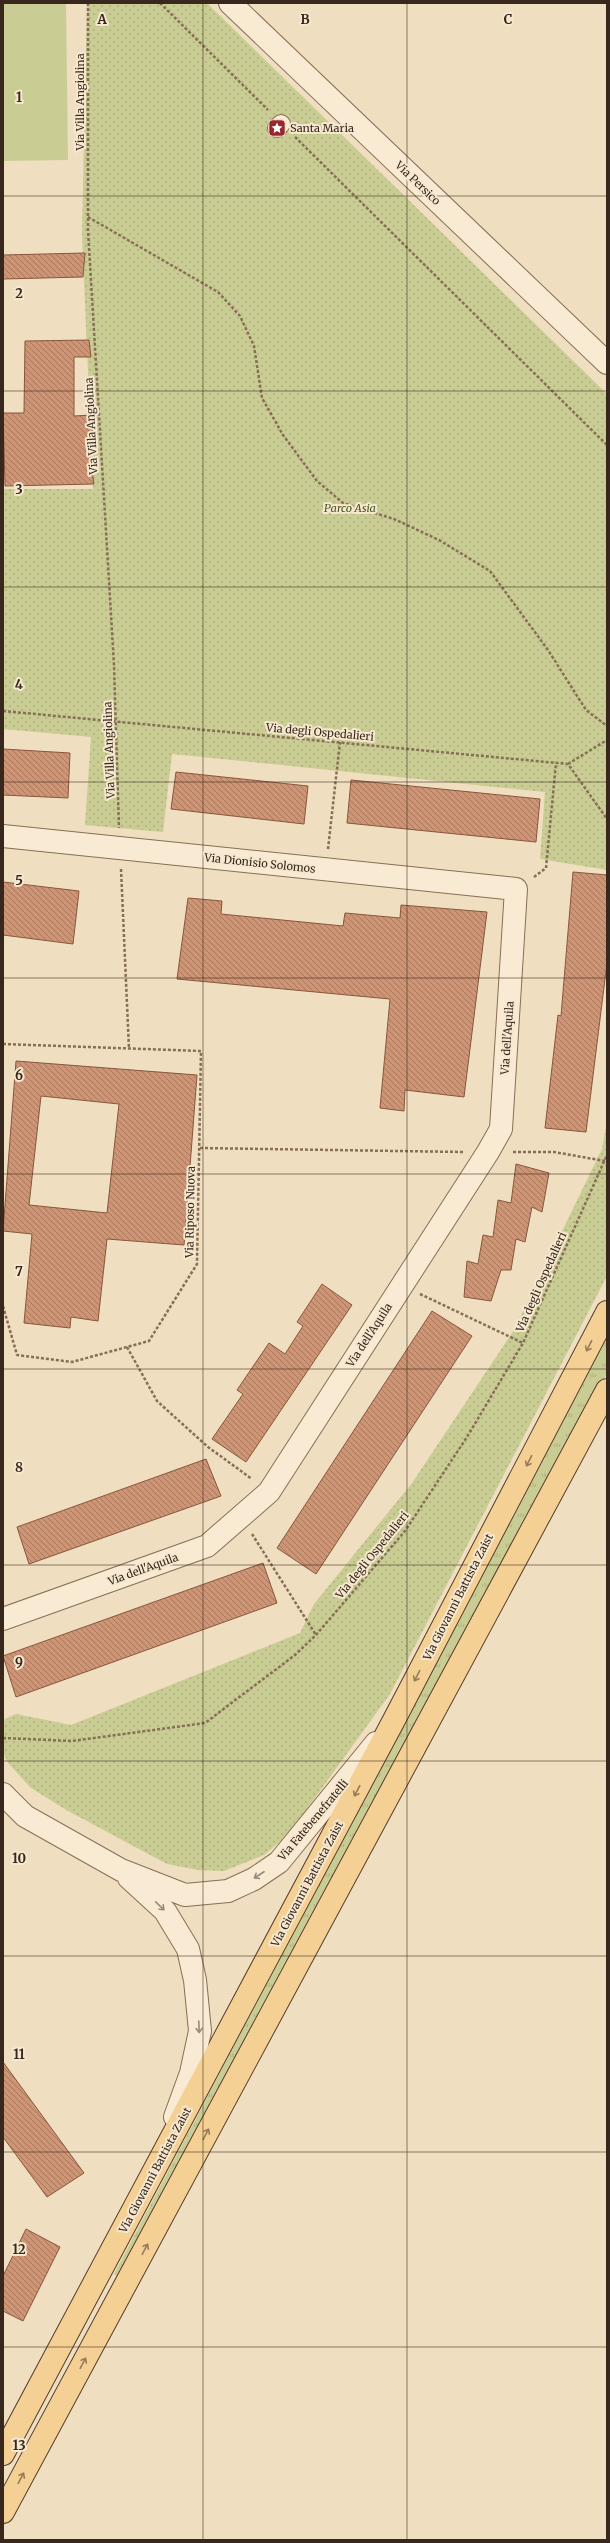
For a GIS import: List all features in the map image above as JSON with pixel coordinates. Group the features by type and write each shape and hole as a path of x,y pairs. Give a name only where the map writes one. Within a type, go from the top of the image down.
{"main road":[{"name":"Via Giovanni Battista Zaist","path":"3,2454 394,1720 607,1312"},
{"path":"3,2512 607,1390"}],"street":[{"name":"Via Persico","path":"230,3 607,363"},
{"name":"Via Dionisio Solomos","path":"3,836 516,889"},
{"name":"Via dell'Aquila","path":"3,1619 208,1546 269,1492 488,1152 500,1129 516,889"},
{"name":"Via Fatebenefratelli","path":"3,1794 25,1816 121,1870 184,1895 228,1891 254,1879 279,1862 394,1720"},
{"name":"Via Fatebenefratelli","path":"121,1870 165,1911 188,1949 195,1980 200,2031 191,2073 161,2158"}],"path":[{"name":"Via Villa Angiolina","path":"88,3 88,217 116,723 129,1048"},
{"path":"160,3 279,126 607,445"},
{"path":"88,217 218,292 240,316 254,346 262,398 283,435 317,481 343,503 394,519 439,540 490,571 548,650 586,710 607,726"},
{"name":"Via degli Ospedalieri","path":"3,711 116,723 340,742 568,764"},
{"path":"607,740 568,764 607,819"},
{"path":"326,870 340,742"},
{"path":"516,889 546,868 556,762"},
{"name":"Via Riposo Nuova","path":"3,1044 201,1052 197,1264 149,1341 72,1362 17,1355 3,1306"},
{"path":"200,1148 554,1152 605,1160"},
{"name":"Via degli Ospedalieri","path":"3,1738 72,1741 205,1722 295,1655 316,1635 405,1531 467,1437 523,1343 607,1155"},
{"path":"401,1285 523,1343"},
{"path":"127,1347 157,1401 208,1447 269,1492"},
{"path":"240,1517 316,1635"}],"green space":[{"path":"3,3 66,3 68,160 3,161"},
{"name":"Parco Asia","path":"87,3 207,3 607,394 607,870 540,859 545,792 172,754 163,832 85,825 91,737 3,729 3,489 93,489 82,233"},
{"path":"607,1121 607,1276 390,1694 288,1835 264,1855 224,1871 198,1870 167,1864 68,1811 31,1788 8,1763 3,1752 3,1720 16,1714 71,1725 300,1633 314,1604 412,1483 514,1330 602,1149"},
{"path":"607,1338 607,1373 395,1775 119,2277 114,2274"}],"building":[{"path":"85,253 83,277 3,279 3,255"},
{"path":"89,340 91,357 74,357 74,416 93,415 92,436 87,436 94,484 5,486 3,413 24,413 25,341"},
{"path":"3,749 70,753 68,798 3,795"},
{"path":"176,772 308,786 304,824 171,809"},
{"path":"351,780 540,799 536,842 347,823"},
{"path":"573,872 607,875 607,963 586,1132 545,1128 558,1015 561,1016"},
{"path":"3,882 79,891 73,944 3,935"},
{"path":"188,898 222,901 221,914 343,926 345,913 400,918 401,905 487,912 464,1097 405,1090 404,1111 380,1108 390,999 177,979"},
{"path":"16,1061 197,1075 184,1245 107,1239 98,1321 71,1317 70,1328 24,1323 32,1234 3,1231","holes":["41,1096 119,1104 107,1213 29,1205"]},
{"path":"516,1164 549,1173 542,1212 532,1207 525,1242 516,1239 511,1270 501,1270 491,1301 464,1297 467,1261 478,1264 483,1235 493,1237 498,1200 511,1203"},
{"path":"322,1284 352,1305 246,1462 212,1439 243,1394 237,1390 269,1343 285,1354 303,1326 297,1322"},
{"path":"432,1311 472,1336 316,1574 277,1548"},
{"path":"206,1459 221,1496 29,1564 17,1527"},
{"path":"263,1563 277,1603 16,1697 3,1656"},
{"path":"3,2062 84,2173 47,2197 3,2137"},
{"path":"26,2229 60,2247 23,2321 3,2311 3,2276"}],"place":[{"name":"Santa Maria","path":"277,128"}]}
